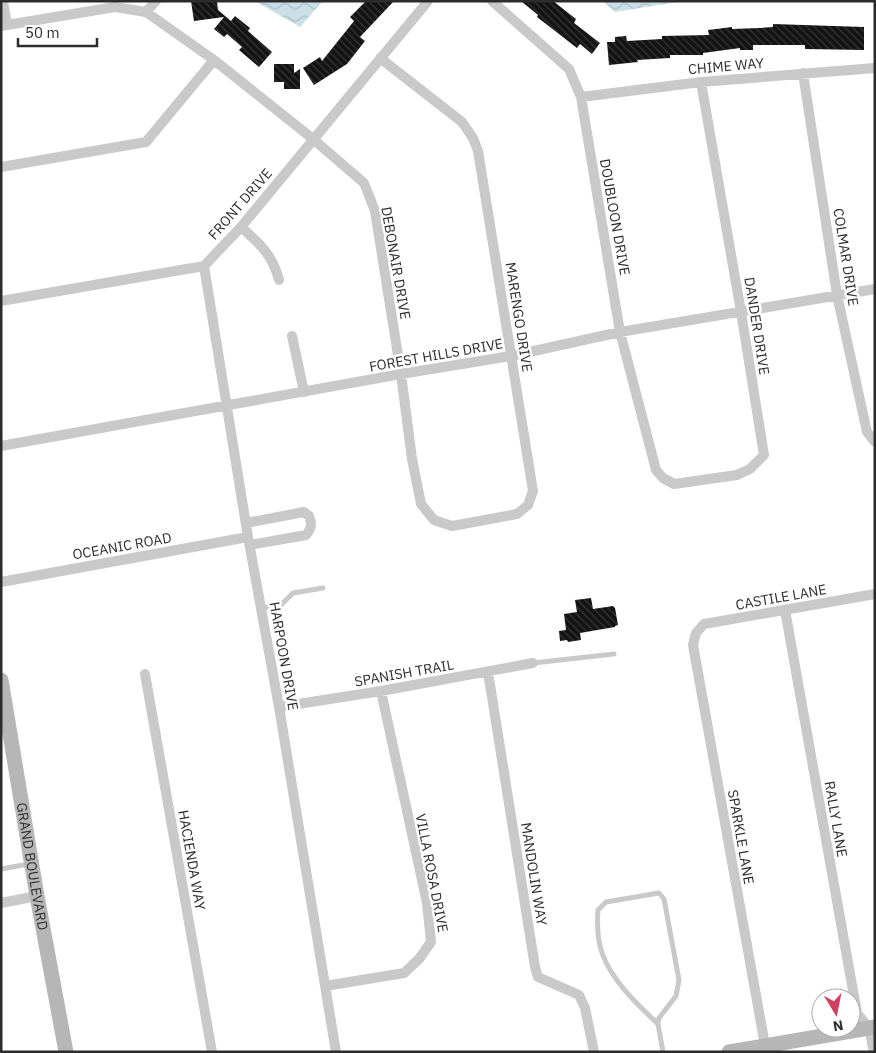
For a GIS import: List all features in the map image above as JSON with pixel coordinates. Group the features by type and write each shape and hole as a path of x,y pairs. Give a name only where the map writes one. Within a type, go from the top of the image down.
{"street":[{"path":"3,1 4,26 114,4 146,12 156,1"},
{"name":"FRONT DRIVE","path":"204,266 241,226 428,1"},
{"name":"DOUBLOON DRIVE","path":"492,1 569,69 581,97 620,332 656,470"},
{"name":"DEBONAIR DRIVE","path":"146,12 214,60 364,183 375,211 401,374 412,459 421,504"},
{"name":"MARENGO DRIVE","path":"380,58 462,122 473,138 478,151 533,491 528,504 517,514 452,526 434,520 421,504"},
{"path":"1,167 146,142 214,60"},
{"name":"CHIME WAY","path":"581,97 700,82 875,68"},
{"name":"COLMAR DRIVE","path":"803,73 837,295 867,432 875,442"},
{"name":"DANDER DRIVE","path":"656,470 663,478 674,484 737,475 750,469 764,455 741,312 700,82"},
{"path":"241,226 265,249 276,267 279,280"},
{"path":"1,301 204,266"},
{"name":"HARPOON DRIVE","path":"204,266 336,1052"},
{"name":"FOREST HILLS DRIVE","path":"1,446 511,356 620,332 875,289"},
{"path":"292,336 304,392"},
{"name":"OCEANIC ROAD","path":"1,582 249,541 306,535 311,530 312,524 309,516 304,512 246,523"},
{"name":"CASTILE LANE","path":"696,633 704,624 875,594"},
{"name":"RALLY LANE","path":"785,610 856,1013 872,1027"},
{"name":"SPARKLE LANE","path":"696,633 693,645 765,1049"},
{"name":"SPANISH TRAIL","path":"279,707 381,691 533,663"},
{"name":"MANDOLIN WAY","path":"488,672 502,750 535,967 538,977 579,995 586,1008 594,1052"},
{"name":"HACIENDA WAY","path":"145,674 212,1052"},
{"name":"GRAND BOULEVARD","path":"1,680 66,1052"},
{"name":"VILLA ROSA DRIVE","path":"325,986 404,973 419,959 431,942 427,903 381,691"},
{"path":"1,903 38,896"},
{"path":"729,1052 765,1049 872,1027 874,1052"}],"lane":[{"path":"261,608 281,605 293,593 323,588"},
{"path":"533,663 614,654"},
{"path":"1,869 32,864"},
{"path":"658,1024 631,998 608,967 601,952 598,910 606,902 659,893 664,899 679,980 676,996 659,1018 658,1024 663,1052"}],"water":[{"path":"255,1 323,1 300,27"},
{"path":"603,1 684,1 615,12"}],"building":[{"path":"191,1 217,2 218,10 231,21 235,16 250,28 248,31 272,52 259,67 239,50 242,47 227,34 224,37 214,29 224,17 194,21"},
{"path":"366,1 394,1 360,37 365,41 347,64 314,85 303,68 320,57 322,61 354,21 350,17"},
{"path":"521,1 553,1 576,19 574,23 600,43 592,54 580,44 577,48 537,17 538,15"},
{"path":"773,24 864,27 864,50 805,49 805,45 753,45 753,50 740,50 740,48 703,53 703,55 670,55 670,58 637,60 638,62 609,65 607,42 615,42 615,37 626,36 627,41 662,39 662,36 709,35 708,30 732,27 732,29 773,27"},
{"path":"274,64 294,64 294,73 300,69 300,89 284,89 284,82 274,82"},
{"path":"591,598 593,609 613,606 615,608 618,625 580,633 581,640 560,641 559,631 566,630 564,614 577,612 575,600"}]}
